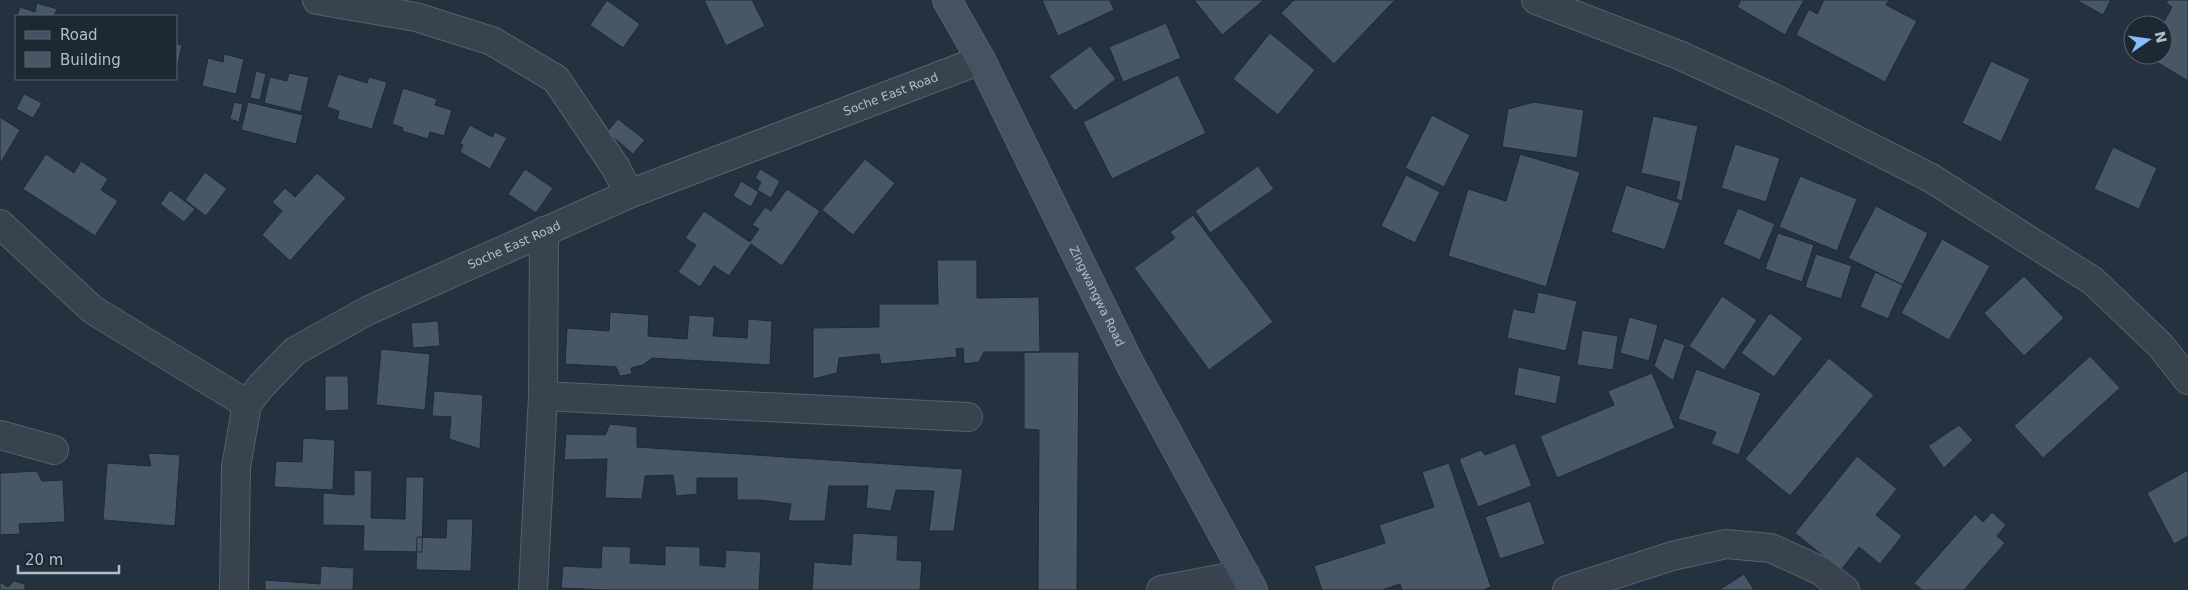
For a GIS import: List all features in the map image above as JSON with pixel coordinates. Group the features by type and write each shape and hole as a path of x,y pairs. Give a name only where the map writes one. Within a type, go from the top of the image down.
{"street":[{"path":"317,0 416,17 492,41 556,79 616,168 629,194"},
{"name":"Zingwangwa Road","path":"947,0 981,60 1130,364 1249,582"},
{"path":"1536,0 1678,55 1771,97 1931,178 2093,282 2160,345 2188,380"},
{"name":"Soche East Road","path":"234,590 236,467 247,404 262,385 295,351 368,310 629,194 981,60"},
{"path":"0,224 31,250 93,310 247,404"},
{"path":"533,590 543,396 544,231"},
{"path":"0,252 31,250"},
{"path":"543,396 968,417"},
{"path":"0,435 54,450"},
{"path":"1567,590 1672,556 1726,544 1771,548 1821,571 1845,590"},
{"path":"1161,590 1249,582"}],"building":[{"path":"607,0 640,24 623,48 590,25"},
{"path":"704,0 752,0 765,26 726,46"},
{"path":"1042,0 1110,0 1114,10 1058,36"},
{"path":"1194,0 1264,0 1222,35"},
{"path":"1294,0 1395,0 1334,64 1281,13"},
{"path":"1741,0 1804,0 1785,35 1737,7"},
{"path":"1824,0 1889,0 1886,5 1917,21 1885,82 1796,35 1809,9 1817,14"},
{"path":"2076,0 2111,0 2103,15"},
{"path":"2168,0 2188,0 2188,81 2162,65 2173,65 2173,15 2168,15 2172,7 2166,3"},
{"path":"37,3 57,9 54,15 17,15 20,7 35,12"},
{"path":"1166,23 1181,58 1123,82 1109,47"},
{"path":"1270,33 1315,70 1278,115 1233,79"},
{"path":"178,44 182,45 178,63"},
{"path":"1090,46 1116,79 1075,111 1049,76"},
{"path":"224,54 244,59 236,94 202,86 208,58 223,62"},
{"path":"1991,61 2030,79 2001,142 1962,123"},
{"path":"256,71 266,74 260,100 250,98"},
{"path":"289,73 309,77 301,112 264,103 270,77 287,81"},
{"path":"338,74 367,83 369,77 387,82 372,129 337,119 339,111 327,107"},
{"path":"1178,75 1206,133 1112,179 1083,122"},
{"path":"403,88 437,99 435,105 452,110 444,136 430,132 428,139 402,131 403,128 392,124"},
{"path":"24,94 42,103 33,118 16,109"},
{"path":"234,102 243,104 239,122 230,119"},
{"path":"248,102 303,115 296,144 241,130"},
{"path":"1534,102 1584,110 1577,158 1502,147 1508,109"},
{"path":"1432,115 1470,135 1444,187 1405,168"},
{"path":"1653,116 1698,126 1682,201 1676,199 1680,182 1641,173"},
{"path":"0,117 20,130 0,164"},
{"path":"618,119 645,140 633,154 607,132"},
{"path":"470,125 492,137 495,132 507,138 490,169 460,152 463,145 460,143"},
{"path":"1735,144 1780,158 1766,202 1721,188"},
{"path":"2113,147 2157,168 2139,209 2094,189"},
{"path":"46,154 74,173 81,161 108,179 101,190 118,201 95,236 23,189"},
{"path":"1520,154 1580,172 1546,287 1448,256 1468,189 1506,201"},
{"path":"865,159 895,183 853,235 822,210"},
{"path":"1258,166 1274,189 1210,233 1195,211"},
{"path":"525,169 553,188 536,213 508,194"},
{"path":"760,169 780,181 771,198 757,190 761,182 755,178"},
{"path":"205,172 227,189 206,216 185,200"},
{"path":"317,173 346,198 290,261 262,235 282,211 272,202 285,188 295,197"},
{"path":"1406,175 1440,192 1415,243 1381,226"},
{"path":"1800,176 1857,199 1837,251 1779,227"},
{"path":"741,181 759,192 751,207 733,196"},
{"path":"1626,185 1680,203 1665,250 1611,232"},
{"path":"787,189 820,211 782,266 751,244 729,276 714,266 700,287 678,272 696,245 685,238 704,211 750,242 759,229 752,225 765,207 771,211"},
{"path":"170,190 195,209 184,222 160,204"},
{"path":"1876,206 1928,233 1903,285 1848,258"},
{"path":"1738,208 1775,224 1760,260 1723,244"},
{"path":"1193,215 1273,322 1209,370 1134,268 1175,238 1170,232"},
{"path":"1778,233 1814,245 1802,282 1765,269"},
{"path":"1942,239 1990,266 1949,340 1901,313"},
{"path":"1816,254 1852,266 1841,299 1805,287"},
{"path":"937,260 977,260 977,298 1039,297 1040,352 984,352 979,362 964,364 963,348 956,349 957,357 881,364 879,354 839,358 837,373 813,379 813,328 879,327 879,304 938,304"},
{"path":"1875,272 1903,285 1888,319 1860,307"},
{"path":"2024,276 2064,318 2024,356 1984,313"},
{"path":"1538,292 1577,301 1566,351 1507,338 1513,309 1534,313"},
{"path":"1722,296 1757,320 1724,370 1689,346"},
{"path":"610,312 649,315 648,336 687,339 689,315 715,317 713,336 747,338 748,319 772,321 770,365 652,358 643,365 631,368 632,374 620,376 616,367 565,364 567,328 609,331"},
{"path":"1770,313 1803,338 1774,377 1741,353"},
{"path":"1629,317 1658,325 1649,361 1620,353"},
{"path":"438,321 440,346 413,348 411,323"},
{"path":"1582,330 1618,336 1613,370 1577,365"},
{"path":"1664,338 1685,345 1673,381 1654,366"},
{"path":"381,349 430,354 425,410 376,405"},
{"path":"1024,352 1079,352 1077,590 1038,590 1039,430 1024,429"},
{"path":"2090,356 2120,388 2043,458 2014,426"},
{"path":"1829,358 1874,395 1790,496 1745,459"},
{"path":"1518,367 1561,376 1556,404 1514,395"},
{"path":"1696,369 1761,393 1739,455 1711,444 1716,432 1678,419"},
{"path":"1652,373 1675,428 1557,478 1540,436 1614,405 1608,391"},
{"path":"325,376 348,376 349,410 325,411"},
{"path":"434,391 483,395 480,449 449,439 451,417 432,416"},
{"path":"610,424 637,427 637,447 963,469 954,531 929,531 934,491 896,490 891,511 866,508 868,486 829,486 825,521 788,521 791,504 761,500 737,500 737,478 697,478 697,494 676,496 673,475 645,476 642,499 605,498 607,459 564,460 566,434 605,435"},
{"path":"1959,425 1973,440 1944,468 1928,446"},
{"path":"303,438 335,440 333,490 274,487 276,461 302,462"},
{"path":"1515,443 1532,486 1478,507 1459,459 1481,450 1485,455"},
{"path":"148,453 180,455 175,526 103,520 107,463 151,466"},
{"path":"1857,456 1897,489 1876,515 1902,536 1880,564 1859,547 1841,570 1795,533"},
{"path":"1449,463 1491,587 1483,590 1402,590 1400,584 1382,590 1322,590 1314,566 1385,543 1379,525 1434,507 1422,472"},
{"path":"354,470 372,471 371,518 405,519 406,477 424,477 422,552 363,551 364,526 323,525 323,493 354,495"},
{"path":"2188,470 2188,536 2174,544 2147,493"},
{"path":"37,471 42,481 63,480 65,522 19,524 20,534 0,535 0,473"},
{"path":"1530,501 1545,544 1500,559 1485,517"},
{"path":"1992,512 2006,525 1997,536 2005,543 1964,590 1922,590 1914,583 1975,514 1983,522"},
{"path":"447,519 473,519 471,571 416,570 417,537 446,538"},
{"path":"853,533 898,536 897,560 922,561 920,590 812,590 814,562 851,565"},
{"path":"602,546 631,547 630,563 665,565 665,546 700,547 700,565 725,567 726,550 761,552 759,590 607,590 561,588 563,566 601,568"},
{"path":"321,566 354,568 353,590 265,590 265,580 320,584"},
{"path":"1744,574 1754,590 1719,590"},
{"path":"14,581 25,584 25,590 0,590 0,582 8,587"}]}
